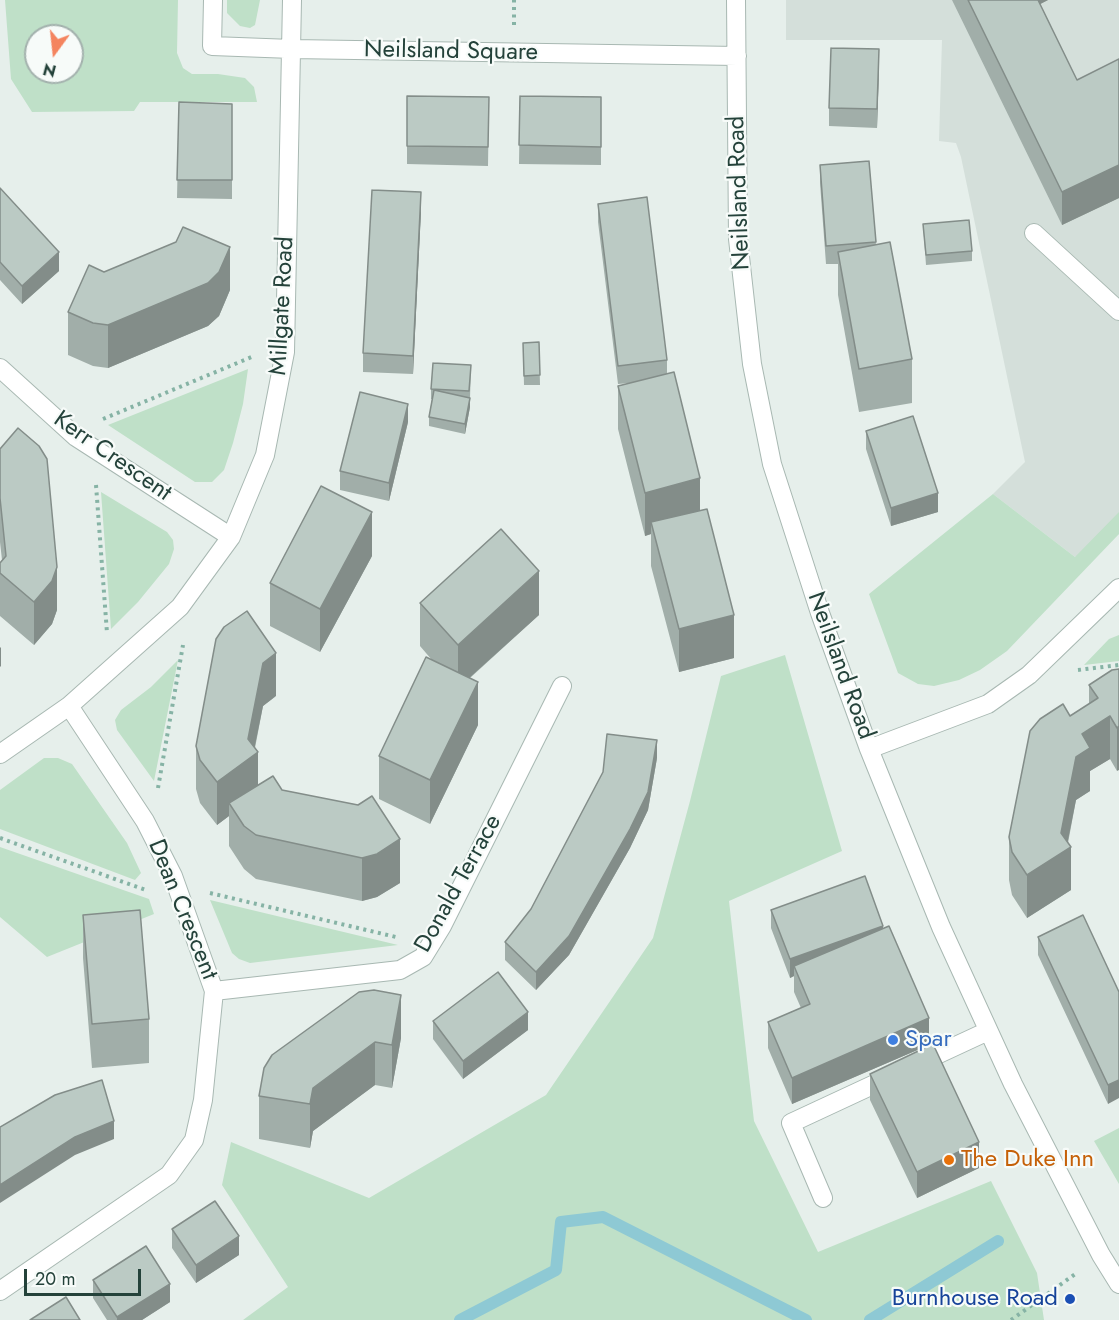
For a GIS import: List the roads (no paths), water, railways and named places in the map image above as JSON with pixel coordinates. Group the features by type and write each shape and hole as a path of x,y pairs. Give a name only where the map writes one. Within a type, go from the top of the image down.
{"street":[{"name":"Neilsland Square","path":"213,0 212,46 737,56"},
{"name":"Millgate Road","path":"0,754 69,706 180,607 231,537 265,455 285,352 292,0"},
{"name":"Neilsland Road","path":"736,0 738,239 752,364 772,464 820,613 870,749 941,927 1018,1094 1101,1255 1119,1284"},
{"path":"1034,233 1119,311"},
{"name":"Kerr Crescent","path":"0,368 71,432 231,537"},
{"path":"870,749 988,704 1029,675 1118,591"},
{"name":"Donald Terrace","path":"214,991 400,970 423,957 442,926 562,686"},
{"name":"Dean Crescent","path":"0,1291 170,1175 194,1140 202,1100 214,991 173,876 150,831 69,706"},
{"path":"823,1198 791,1123 988,1031"}],"waterway":[{"path":"460,1320 556,1270 561,1222 603,1217 806,1320"},
{"path":"870,1320 998,1241"}],"place":[{"name":"Spar","path":"893,1040"},
{"name":"The Duke Inn","path":"949,1160"},
{"name":"Burnhouse Road","path":"1070,1299"}]}
